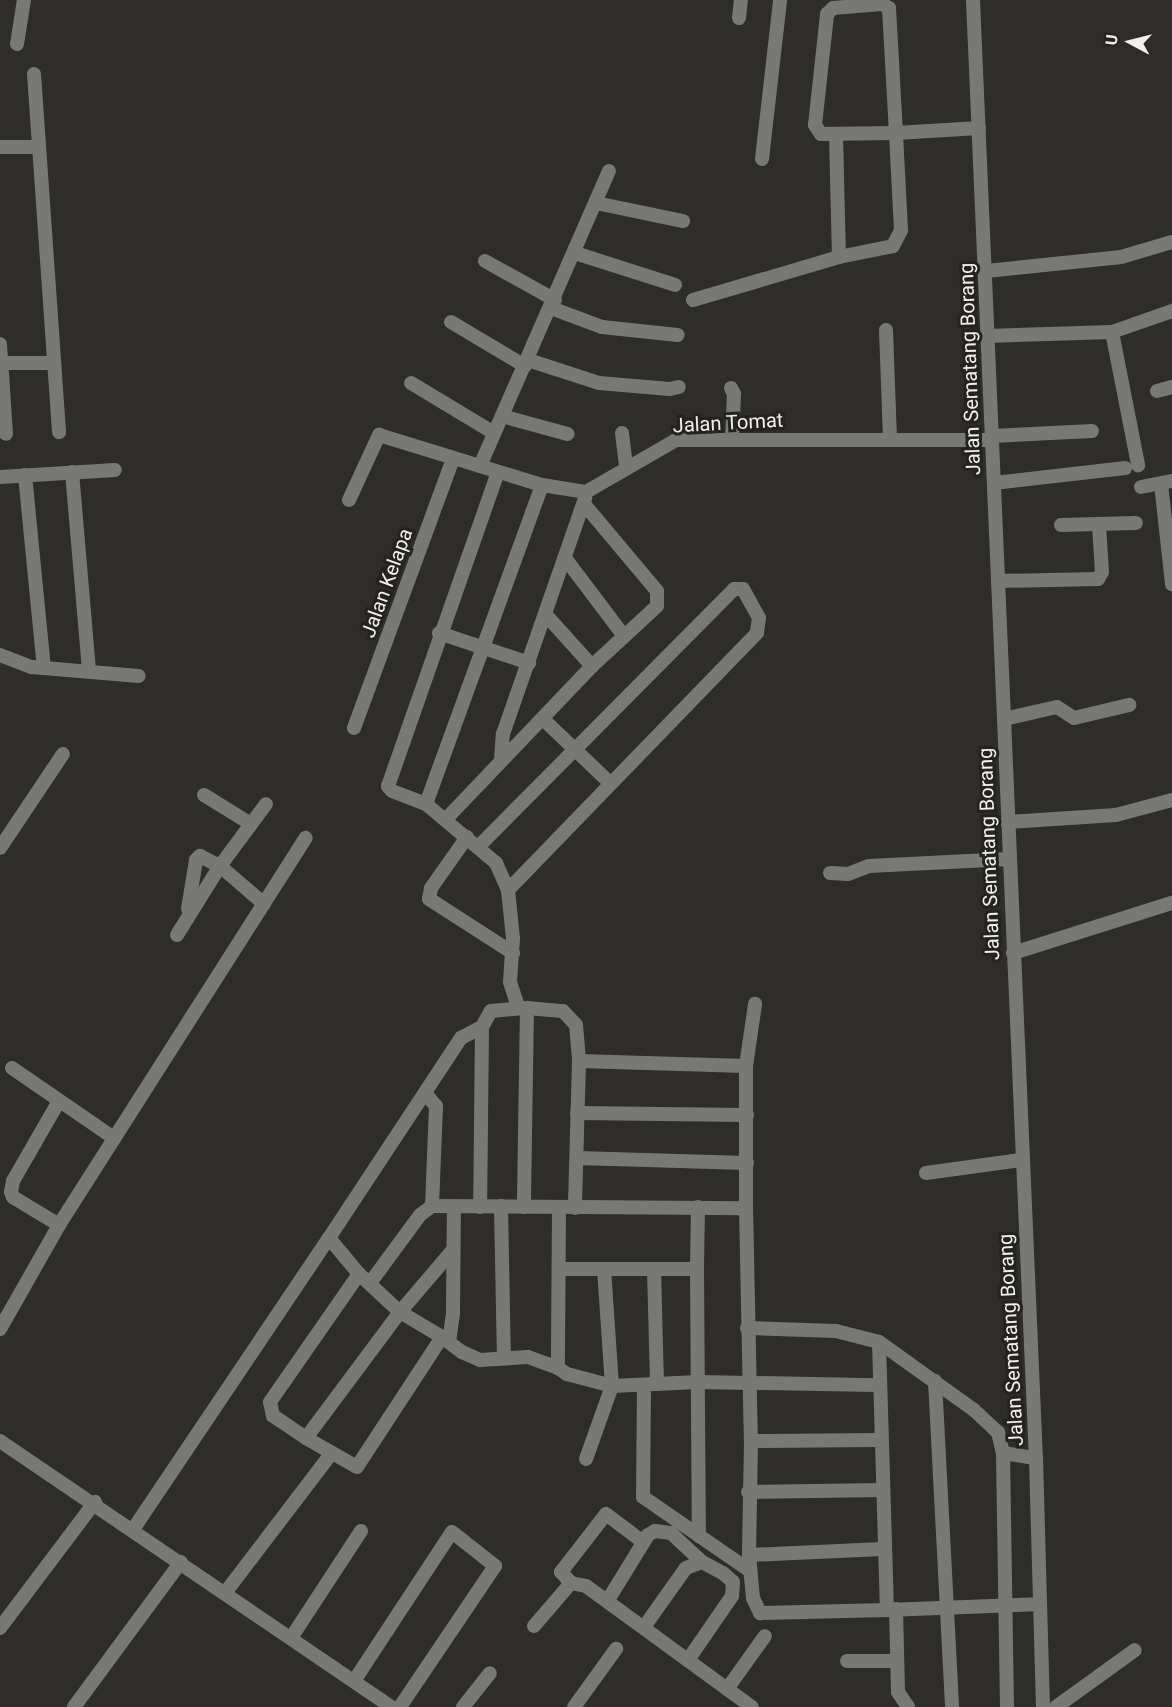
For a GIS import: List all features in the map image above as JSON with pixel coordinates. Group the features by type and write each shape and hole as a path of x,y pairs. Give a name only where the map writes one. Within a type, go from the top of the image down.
{"street":[{"path":"17,44 24,0"},
{"path":"739,18 741,0"},
{"path":"762,159 780,0"},
{"name":"Jalan Sematang Borang","path":"973,0 1007,822 998,860 1013,954 1035,1604 1043,1707"},
{"path":"693,300 839,257 893,246 900,239 896,133 889,8 882,4 833,8 827,14 815,125 821,135 896,133 979,128"},
{"path":"34,74 59,432"},
{"path":"836,135 839,257"},
{"path":"0,147 39,147"},
{"path":"480,466 553,304 609,171"},
{"path":"596,203 683,221"},
{"path":"986,271 1121,257 1172,242"},
{"path":"575,253 675,285"},
{"path":"485,261 553,304 602,327 678,335"},
{"path":"986,336 1112,332 1172,311"},
{"path":"451,322 526,363 599,383 670,389 679,387"},
{"path":"886,330 890,440"},
{"path":"994,483 1132,467 1112,332"},
{"path":"0,344 6,434"},
{"path":"1,363 53,363"},
{"path":"411,383 494,433"},
{"path":"1157,391 1172,387"},
{"path":"731,388 735,394 732,439"},
{"path":"502,416 568,434"},
{"name":"Jalan Tomat","path":"585,498 626,467 676,440 991,438 1092,431"},
{"path":"622,433 626,467"},
{"path":"349,500 380,435 585,498 657,591 657,606 592,666 446,819"},
{"name":"Jalan Kelapa","path":"356,725 453,459"},
{"path":"0,477 115,470"},
{"path":"72,472 89,672"},
{"path":"498,472 388,782 392,791 426,804 479,846 496,863 508,890 513,953 510,982 523,1007 524,1207"},
{"path":"25,475 44,668"},
{"path":"1141,487 1167,482 1172,576"},
{"path":"426,804 486,646 542,485"},
{"path":"501,760 500,746 585,498"},
{"path":"1061,525 1136,524"},
{"path":"998,581 1098,579 1102,572 1099,525"},
{"path":"565,558 624,636"},
{"path":"479,846 734,589 743,590 759,618 757,633 508,890"},
{"path":"546,615 592,666"},
{"path":"439,633 486,646 529,663"},
{"path":"0,656 21,665 139,676"},
{"path":"1004,719 1057,707 1074,718 1129,705"},
{"path":"543,719 610,783"},
{"path":"0,848 63,754"},
{"path":"204,795 250,825"},
{"path":"1007,822 1116,815 1172,800"},
{"path":"177,935 187,915 220,866 266,804"},
{"path":"467,837 431,888 429,899 513,953"},
{"path":"0,1329 59,1225 306,838"},
{"path":"187,915 197,858 220,866 264,904"},
{"path":"830,873 848,874 869,866 998,860"},
{"path":"1013,954 1172,903"},
{"path":"754,1004 746,1066 747,1328 751,1441 748,1492 749,1570 753,1598 760,1613 1035,1604"},
{"path":"480,1207 482,1027 491,1011 523,1007 563,1011 573,1018 579,1062 575,1208"},
{"path":"134,1528 461,1038 482,1027"},
{"path":"579,1062 746,1066"},
{"path":"12,1068 114,1138"},
{"path":"425,1093 436,1106 432,1206"},
{"path":"59,1101 13,1180 11,1192 13,1197 59,1225"},
{"path":"577,1113 747,1115"},
{"path":"577,1158 747,1163"},
{"path":"926,1173 1021,1160"},
{"path":"370,1283 420,1215 432,1206 454,1208 501,1206 746,1208"},
{"path":"501,1206 504,1358"},
{"path":"698,1207 699,1536"},
{"path":"359,1274 270,1402 273,1416 330,1455 352,1467 362,1464 446,1340 454,1208"},
{"path":"558,1368 559,1208"},
{"path":"329,1238 359,1274 400,1312 480,1360 528,1357 576,1377 612,1386 698,1382 749,1386 877,1385"},
{"path":"306,1438 400,1312 453,1250"},
{"path":"560,1269 697,1269"},
{"path":"586,1459 612,1386 604,1269"},
{"path":"654,1269 650,1385 641,1491 643,1497 749,1570"},
{"path":"747,1328 836,1331 879,1342 935,1381 995,1429 1005,1453 1009,1604 1007,1707"},
{"path":"879,1342 877,1385 883,1549 900,1700 909,1707"},
{"path":"935,1381 949,1608 952,1707"},
{"path":"751,1441 879,1440"},
{"path":"0,1441 134,1528 392,1707"},
{"path":"1005,1453 1030,1457"},
{"path":"225,1593 330,1455"},
{"path":"748,1492 882,1490"},
{"path":"0,1628 95,1502"},
{"path":"643,1542 606,1514 561,1572 571,1583 586,1586 608,1600 753,1707"},
{"path":"608,1600 643,1542 655,1531 665,1530 702,1562 723,1573 734,1588 713,1628 688,1660"},
{"path":"291,1638 361,1531"},
{"path":"354,1681 452,1532 495,1566 400,1707"},
{"path":"749,1556 883,1549"},
{"path":"74,1707 181,1562"},
{"path":"644,1627 686,1568 702,1562"},
{"path":"534,1626 571,1583"},
{"path":"727,1689 765,1636"},
{"path":"574,1707 616,1648"},
{"path":"1056,1707 1135,1650"},
{"path":"847,1661 895,1661"},
{"path":"463,1707 490,1673"}]}
